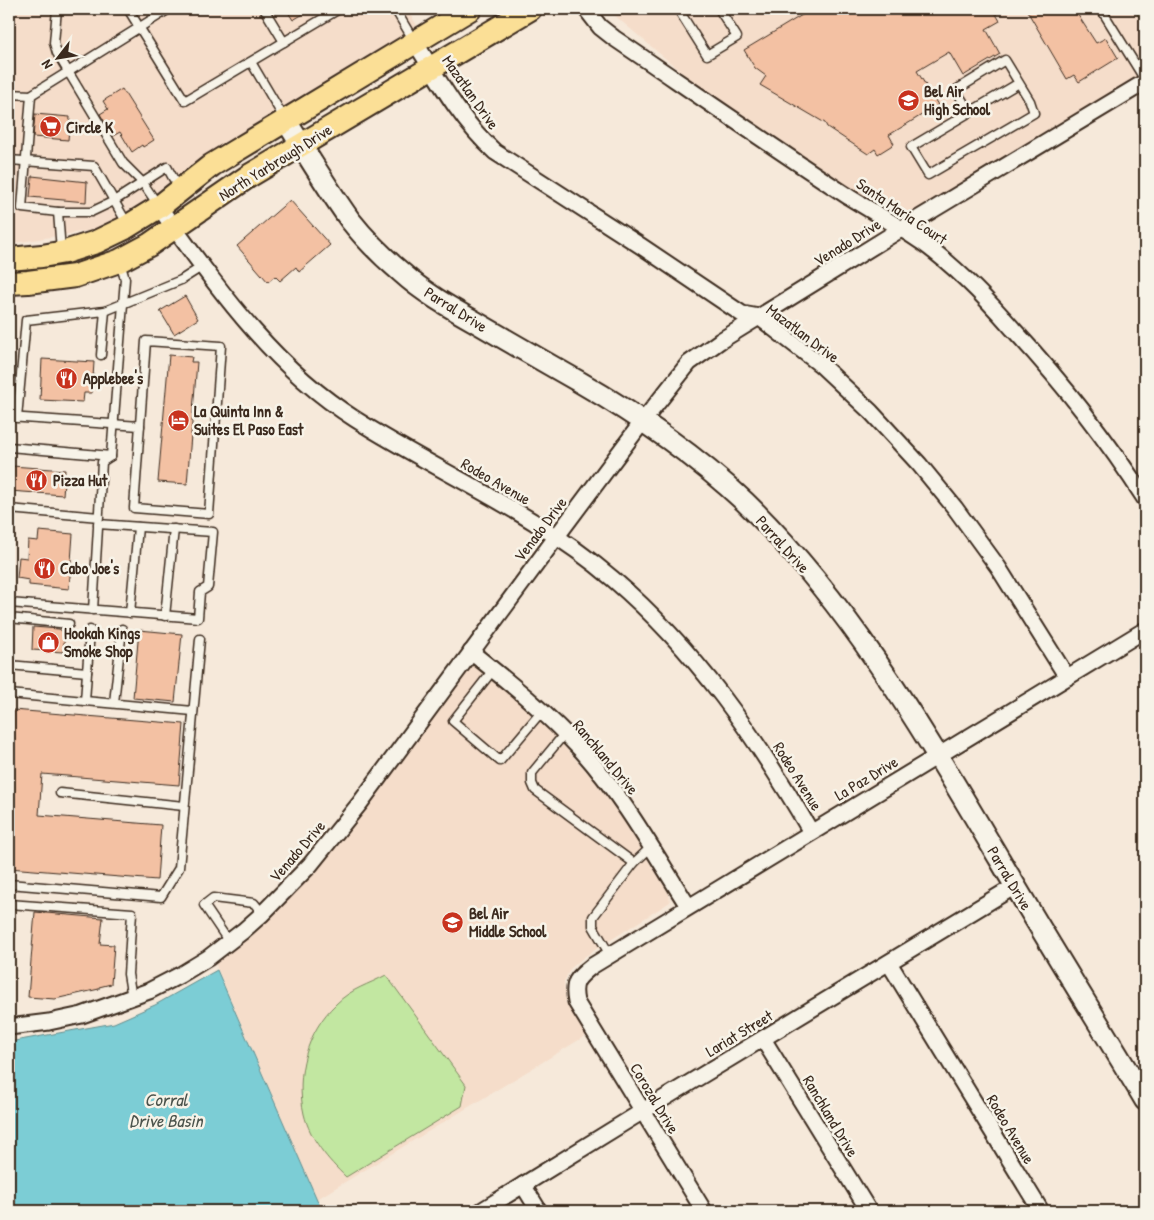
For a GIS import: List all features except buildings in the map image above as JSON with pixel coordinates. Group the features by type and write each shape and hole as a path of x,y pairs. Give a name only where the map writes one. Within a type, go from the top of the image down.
{"main road":[{"name":"North Yarbrough Drive","path":"9,259 52,254 96,242 128,226 159,207 212,165 285,119 470,9"},
{"name":"North Yarbrough Drive","path":"15,285 75,276 119,260 149,245 175,229 249,176 530,9"},
{"path":"9,246 52,254"}],"street":[{"name":"Santa Maria Court","path":"586,9 600,27 614,38 850,197 923,243 957,272 1040,357 1085,413 1145,498"},
{"name":"Mazatlan Drive","path":"415,42 472,129 495,152 742,314 759,318 821,365 870,412 919,464 955,508 998,567 1067,677"},
{"name":"Venado Drive","path":"9,1027 49,1022 82,1015 132,998 180,975 229,942 263,914 310,865 360,803 557,536 689,363 720,341 901,229 1145,81"},
{"name":"Parral Drive","path":"285,119 351,222 403,274 456,311 581,382 643,421 696,461 744,502 794,554 838,607 878,663 938,755 1145,1100"},
{"name":"Rodeo Avenue","path":"159,207 235,310 288,367 316,391 354,418 557,536 613,579 664,627 709,677 742,720 787,790 811,832"},
{"name":"La Paz Drive","path":"576,1002 574,986 578,977 592,966 1145,630"},
{"name":"Ranchland Drive","path":"471,652 542,711 583,753 610,785 688,906"},
{"name":"Lariat Street","path":"481,1211 642,1111 1015,886"},
{"name":"Rodeo Avenue","path":"889,963 1040,1211"},
{"name":"Corozal Drive","path":"576,1002 704,1211"},
{"name":"Ranchland Drive","path":"763,1039 869,1211"},
{"path":"523,1185 539,1211"}],"lane":[{"path":"57,9 54,43 57,53 123,163 143,183 159,207"},
{"path":"128,9 184,101 339,9"},
{"path":"9,94 31,95 169,9"},
{"path":"264,9 284,42"},
{"path":"395,9 415,42"},
{"path":"678,9 707,55 737,37 719,9"},
{"path":"1101,9 1145,81"},
{"path":"970,112 956,90 1005,60 1030,101 1034,113 928,176 911,147 1019,83"},
{"path":"251,62 285,119"},
{"path":"31,95 22,208 58,212 91,212 114,201 168,167 173,178 181,188"},
{"path":"9,160 94,166 128,226"},
{"path":"52,254 58,212"},
{"path":"111,456 124,304 125,279 119,260"},
{"path":"140,426 13,417 26,320 105,311 180,280 203,266"},
{"path":"101,355 105,311"},
{"path":"146,340 221,346 209,514 134,508 140,426 146,340"},
{"path":"9,447 111,456"},
{"path":"93,610 102,462 111,456"},
{"path":"9,509 99,520 138,527 213,532 208,587 200,592 198,618 9,602"},
{"path":"130,613 138,527"},
{"path":"165,616 174,529"},
{"path":"9,618 69,624"},
{"path":"114,704 122,628"},
{"path":"85,701 90,630"},
{"path":"9,884 161,897 179,868 200,639"},
{"path":"9,665 87,672"},
{"path":"493,670 453,721 500,761 542,711"},
{"path":"9,694 193,711"},
{"path":"564,733 532,773 532,783 536,790 634,863"},
{"path":"60,793 184,806"},
{"path":"610,955 593,926 593,917 634,863 651,847"},
{"path":"229,942 204,905 213,898 254,903 263,914"},
{"path":"9,912 9,904 132,913 128,974 132,998"}],"shaded area":[{"path":"9,9 407,9 421,32 132,213 93,230 9,244"},
{"name":"Bel Air High School","path":"607,9 1145,9 1145,74 903,220 745,126"},
{"name":"Bel Air Middle School","path":"472,662 546,726 593,779 620,815 669,894 670,902 584,957 570,969 564,982 566,1003 587,1035 317,1199 215,963 254,934 289,898"}],"green space":[{"path":"1134,9 1145,9 1145,21 1143,23"},
{"path":"386,975 466,1085 462,1106 346,1177 320,1148 307,1123 302,1099 303,1069 311,1040 326,1015 348,994"}],"water":[{"name":"Corral Drive Basin","path":"217,970 322,1211 9,1211 9,1042 114,1023 155,1005"}],"place":[{"name":"Bel Air High School","path":"908,100"},
{"name":"Circle K","path":"50,127"},
{"name":"Applebee's","path":"67,378"},
{"name":"La Quinta Inn & Suites El Paso East","path":"178,420"},
{"name":"Pizza Hut","path":"37,480"},
{"name":"Cabo Joe's","path":"44,568"},
{"name":"Hookah Kings Smoke Shop","path":"48,642"},
{"name":"Bel Air Middle School","path":"453,922"}]}
